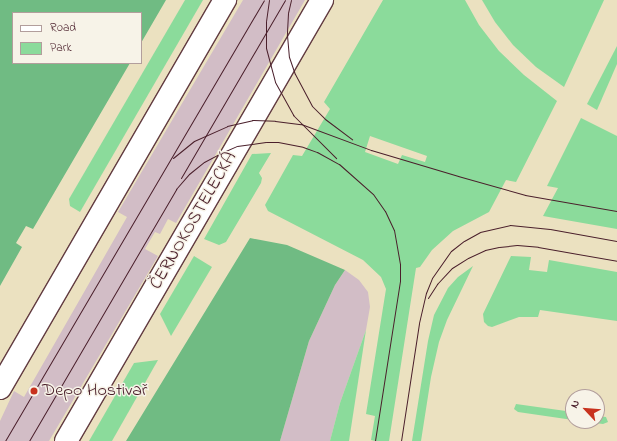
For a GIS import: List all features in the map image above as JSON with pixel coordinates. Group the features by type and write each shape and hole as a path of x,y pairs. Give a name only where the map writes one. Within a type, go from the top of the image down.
{"main road":[{"path":"0,388 225,0"},
{"name":"ČERNOKOSTELECKÁ","path":"66,441 322,0"}],"shaded area":[{"path":"243,0 305,0 176,223 168,219 160,234 155,232 145,249 158,256 49,441 0,441 0,421 14,391 24,397 127,217 118,212"},
{"path":"345,270 359,280 368,292 370,307 366,330 340,403 330,441 280,441 309,341 335,285"}],"green space":[{"path":"0,0 166,0 142,41 142,12 12,12 12,64 129,64 33,229 26,226 16,243 22,247 0,286"},
{"path":"185,0 203,0 80,212 70,206 69,199"},
{"path":"383,0 465,0 479,25 499,51 524,75 557,101 516,182 506,180 489,212 453,231 432,250 420,267 416,268 389,441 371,440 375,416 366,414 386,289 381,277 363,260 268,211 265,205 293,155 302,156 330,109 324,102","holes":["370,136 427,156 425,162 402,155 398,164 365,152"]},
{"path":"482,0 604,0 564,87 536,67 513,45 495,22"},
{"path":"617,46 617,64 597,110 587,104"},
{"path":"581,118 617,136 617,229 543,216 558,188 547,186"},
{"path":"271,153 259,173 262,178 261,183 226,242 219,245 204,239 252,154"},
{"path":"250,238 287,245 345,270 335,285 309,341 280,441 126,441"},
{"path":"194,256 212,267 171,336 160,314"},
{"path":"511,256 531,257 529,270 547,272 549,260 617,272 617,321 540,310 538,317 519,317 492,327 488,326 484,322 483,314"},
{"path":"473,266 447,320 439,342 431,377 421,441 412,441 428,341 434,315 448,288 458,277"},
{"path":"366,330 349,441 330,441 340,403"},
{"path":"158,360 112,441 89,441 134,363"},
{"path":"516,404 565,411 565,419 518,412 514,409"},
{"path":"605,417 606,417 608,422 605,423"}],"tram line":[{"path":"5,441 264,0"},
{"path":"269,0 266,21 266,48 275,82 293,115 336,158"},
{"path":"181,178 285,0"},
{"path":"291,0 288,13 287,35 289,57 295,74 312,106 325,119 352,139"},
{"path":"173,158 194,141 227,126 252,120 301,124 371,150 525,195 617,211"},
{"path":"29,441 176,189 189,174 204,162 221,153 237,146 266,142 278,142 303,147 317,152 339,164 373,194 385,211 394,230 400,264 400,281 375,441"},
{"path":"401,441 419,323 426,293 432,278 451,251 464,241 480,232 510,225 550,229 617,241"},
{"path":"428,298 437,284 452,268 485,250 499,247 517,245 538,247 617,261"}],"place":[{"name":"Depo Hostivař","path":"34,391"}]}
